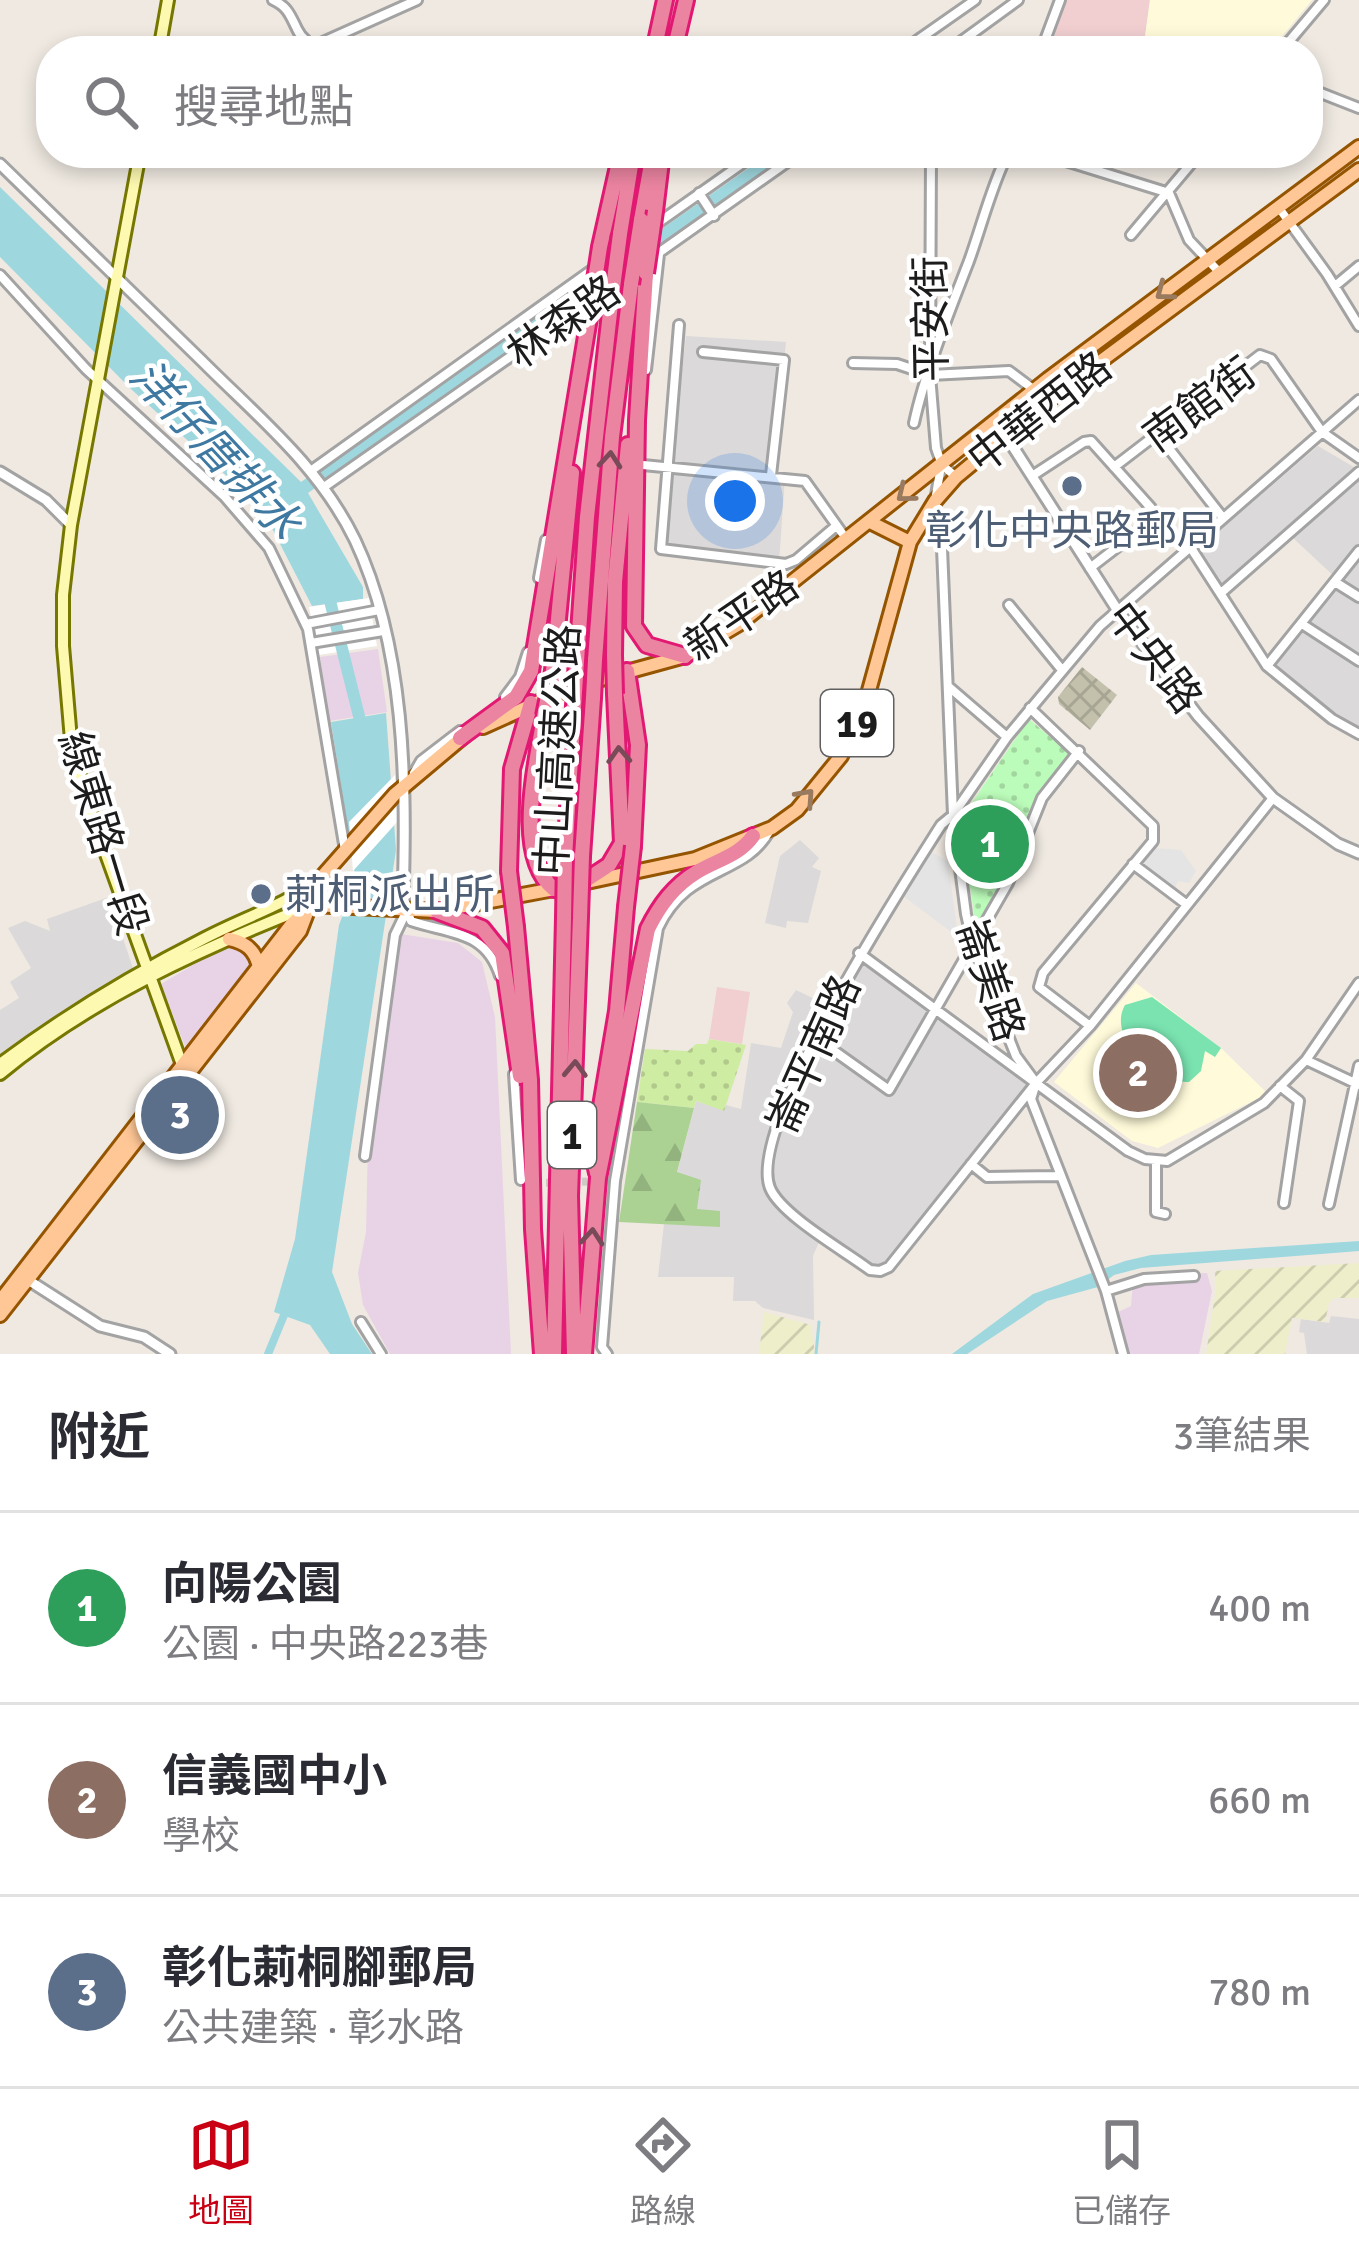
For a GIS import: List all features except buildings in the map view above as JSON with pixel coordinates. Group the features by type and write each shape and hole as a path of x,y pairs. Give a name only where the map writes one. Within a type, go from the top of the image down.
{"highway":[{"path":"657,36 665,0"},
{"path":"678,36 686,0"},
{"path":"460,738 516,697 531,671 600,247 618,168"},
{"name":"中山高速公路","path":"554,1354 574,858 574,706 592,456 631,168"},
{"name":"中山高速公路","path":"574,858 593,698 608,476 650,168"},
{"path":"584,882 609,865 622,843 614,655 621,504 660,168"},
{"path":"641,334 634,626 647,645 685,656"},
{"path":"554,890 540,876 532,856 533,789 553,671 572,430"},
{"path":"598,1178 593,1154 617,1011 633,846 638,745 627,671"},
{"path":"531,704 517,739 512,769 509,872 530,1080 533,1228"},
{"path":"584,1354 598,1178 648,929 669,894 698,871 746,847 753,836"},
{"path":"437,910 482,928 502,952 522,1090 542,1354"},
{"name":"中山高速公路","path":"572,917 574,1354"}],"main road":[{"path":"162,36 168,0"},
{"name":"中華西路","path":"995,420 1359,147"},
{"path":"119,276 137,168"},
{"name":"中華西路","path":"312,905 437,910 694,859 772,828 797,810 841,756 865,705 910,542 956,477 1005,434 1359,170"},
{"name":"線東路一段","path":"119,276 71,526 63,596 71,740 91,815 184,1072"},
{"name":"新平路","path":"312,905 320,879 345,850 408,780 460,738 531,704 685,656 739,624 995,420"},
{"path":"870,522 910,542"},
{"path":"0,1074 202,939 291,899 320,879"},
{"path":"0,1064 72,1013 312,905"},
{"path":"184,1072 291,925 312,905"},
{"path":"0,1315 184,1072 300,932 312,905"},
{"path":"229,939 244,942 259,968"},
{"path":"0,1301 24,1278"}],"street":[{"path":"273,0 290,13 300,36"},
{"path":"337,36 417,0"},
{"path":"923,36 975,0"},
{"path":"969,36 1018,0"},
{"path":"1047,36 1060,0"},
{"path":"1294,36 1324,0"},
{"path":"1323,94 1359,108"},
{"path":"0,164 312,470 361,555 379,610 408,780 403,898 411,921 474,938 496,963 514,1079 521,1180"},
{"name":"林森路","path":"312,470 737,168"},
{"name":"林森路","path":"324,487 779,168"},
{"name":"平安街","path":"930,168 930,375 936,448 942,465"},
{"path":"914,423 921,389 930,375 1002,168"},
{"path":"1088,168 1168,193 1189,240 1220,273"},
{"path":"1131,235 1188,168"},
{"path":"700,195 713,214"},
{"path":"1278,207 1359,326"},
{"path":"659,252 643,407 643,460 670,466 805,481 839,529 796,560 786,564 661,549 670,466 679,325"},
{"path":"1335,286 1359,266"},
{"path":"0,275 253,527 288,582 311,643 345,850"},
{"path":"703,352 784,360 772,475"},
{"name":"南館街","path":"1114,466 1260,355 1271,359 1322,432"},
{"path":"853,363 880,361 930,375 1009,371 1035,390"},
{"name":"崙平南路","path":"1273,798 890,1267 870,1270 781,1204 769,1184 767,1159 816,1038 859,953 941,826 1030,708 1118,611 1359,400"},
{"name":"中央路","path":"995,420 1118,611 1198,716 1273,798 1338,844 1359,853"},
{"path":"1156,432 1223,518"},
{"path":"1322,432 1359,458"},
{"path":"1032,476 1088,440 1151,508 1153,518 1089,568"},
{"path":"408,780 421,761 504,698 520,677 562,450"},
{"path":"942,465 956,477"},
{"name":"崙美路","path":"942,465 935,501 942,548 953,814 974,950 1016,1056 1036,1083 1031,1099 1106,1291"},
{"path":"0,472 46,500 71,526"},
{"path":"1221,593 1359,472"},
{"path":"1191,548 1267,666 1332,719 1359,734"},
{"path":"1267,666 1359,551"},
{"path":"1335,583 1359,597"},
{"path":"1009,605 1062,670"},
{"path":"306,624 379,610"},
{"path":"1302,624 1359,662"},
{"path":"311,643 383,631"},
{"path":"948,686 1007,737"},
{"path":"1030,708 1079,751 1153,826 1155,834 1154,841 1043,973 1039,987 1090,1026"},
{"path":"816,1038 890,1090 1009,884 1042,798 1079,751"},
{"path":"605,1353 614,1181 658,928 689,886 749,856 772,828"},
{"path":"1133,864 1186,904"},
{"path":"365,1156 395,935 407,910"},
{"path":"859,953 1128,1150 1156,1162 1179,1156 1264,1102 1306,1060 1359,983"},
{"path":"1346,1006 1359,1011"},
{"path":"1306,1060 1358,1084"},
{"path":"1329,1204 1359,1066"},
{"path":"1280,1086 1299,1101 1284,1203"},
{"path":"1156,1162 1156,1212 1165,1214"},
{"path":"971,1164 987,1177 1061,1176"},
{"path":"1124,1354 1106,1291 1144,1280 1194,1276"},
{"path":"24,1278 100,1326 144,1337 170,1354"},
{"path":"361,1322 381,1354"}],"shaded area":[{"path":"1067,0 1150,0 1145,36 1054,36"},
{"path":"1150,0 1312,0 1282,36 1145,36"},
{"path":"686,336 786,342 772,474 785,477 779,563 661,549"},
{"path":"1318,446 1359,470 1222,589 1198,549"},
{"path":"1359,478 1359,547 1336,578 1293,538"},
{"path":"1359,559 1359,727 1273,667"},
{"path":"378,649 387,712 329,721 320,657"},
{"path":"1082,667 1117,695 1090,730 1059,704 1058,697"},
{"path":"800,840 819,858 812,867 821,871 808,923 787,921 786,928 765,923 780,856"},
{"path":"1154,848 1181,850 1196,871 1189,883 1178,881 1172,899 1136,873"},
{"path":"931,852 948,861 958,937 903,896"},
{"path":"109,897 136,977 0,1067 0,1010 19,998 10,982 31,968 8,928 25,921 50,931 47,919"},
{"path":"401,934 458,943 482,962 495,1017 511,1354 390,1354 363,1305 358,1273 366,1232 368,1141"},
{"path":"232,948 248,956 253,968 190,1050 186,1049 161,984 210,955"},
{"path":"858,964 868,964 1029,1084 1029,1091 884,1274 875,1273 822,1235 813,1256 814,1320 763,1308 755,1301 733,1301 734,1277 658,1277 664,1224 720,1226 696,1209 677,1173 696,1101 723,1110 726,1105 741,1109 751,1043 781,1048 793,1012 787,1003 796,990 829,1006"},
{"path":"1136,983 1222,1049 1265,1091 1261,1097 1158,1148 1132,1141 1054,1082"},
{"path":"717,987 750,992 742,1044 709,1039"},
{"path":"1207,1273 1212,1291 1199,1354 1129,1354 1118,1312 1131,1306 1133,1283 1170,1274"},
{"path":"1331,1316 1359,1319 1359,1354 1307,1354 1304,1333 1299,1332 1301,1319 1329,1323"}],"green space":[{"path":"1029,719 1070,754 1036,796 977,933 960,820"},
{"path":"1152,997 1221,1048 1215,1057 1205,1051 1201,1071 1189,1082 1150,1066 1122,1031 1125,1005"},
{"path":"709,1039 746,1045 724,1111 696,1101 694,1108 637,1102 645,1049 688,1051"},
{"path":"637,1102 694,1108 677,1172 701,1180 697,1209 720,1211 720,1227 619,1222"},
{"path":"1359,1263 1359,1298 1335,1298 1329,1303 1325,1322 1292,1318 1285,1354 1206,1354 1215,1271"},
{"path":"764,1312 811,1325 815,1354 759,1354"}],"water":[{"path":"749,168 772,168 308,493 363,587 363,599 312,606 261,507 131,389 0,257 0,187 301,482"},
{"path":"386,713 396,850 332,1272 352,1324 372,1354 330,1354 310,1325 274,1312 295,1239 339,925 356,881 331,722"},
{"path":"1359,1241 1359,1251 1141,1268 1114,1275 1098,1287 1047,1301 967,1354 952,1354 1033,1294 1125,1261 1151,1255"}],"pier":[{"path":"369,598 377,646 319,655 309,607"},
{"path":"395,775 398,821 353,871 349,822"}],"waterway":[{"name":"洋仔厝排水","path":"327,589 363,732"},
{"path":"268,1354 287,1308"},
{"path":"816,1354 819,1322"}],"tunnel":[{"path":"534,1183 615,1181"}],"place":[{"name":"彰化中央路郵局","path":"1072,486"},
{"name":"向陽公園","path":"990,844"},
{"name":"莿桐派出所","path":"261,894"},
{"name":"信義國中小","path":"1138,1073"},
{"name":"彰化莿桐腳郵局","path":"180,1115"}]}
